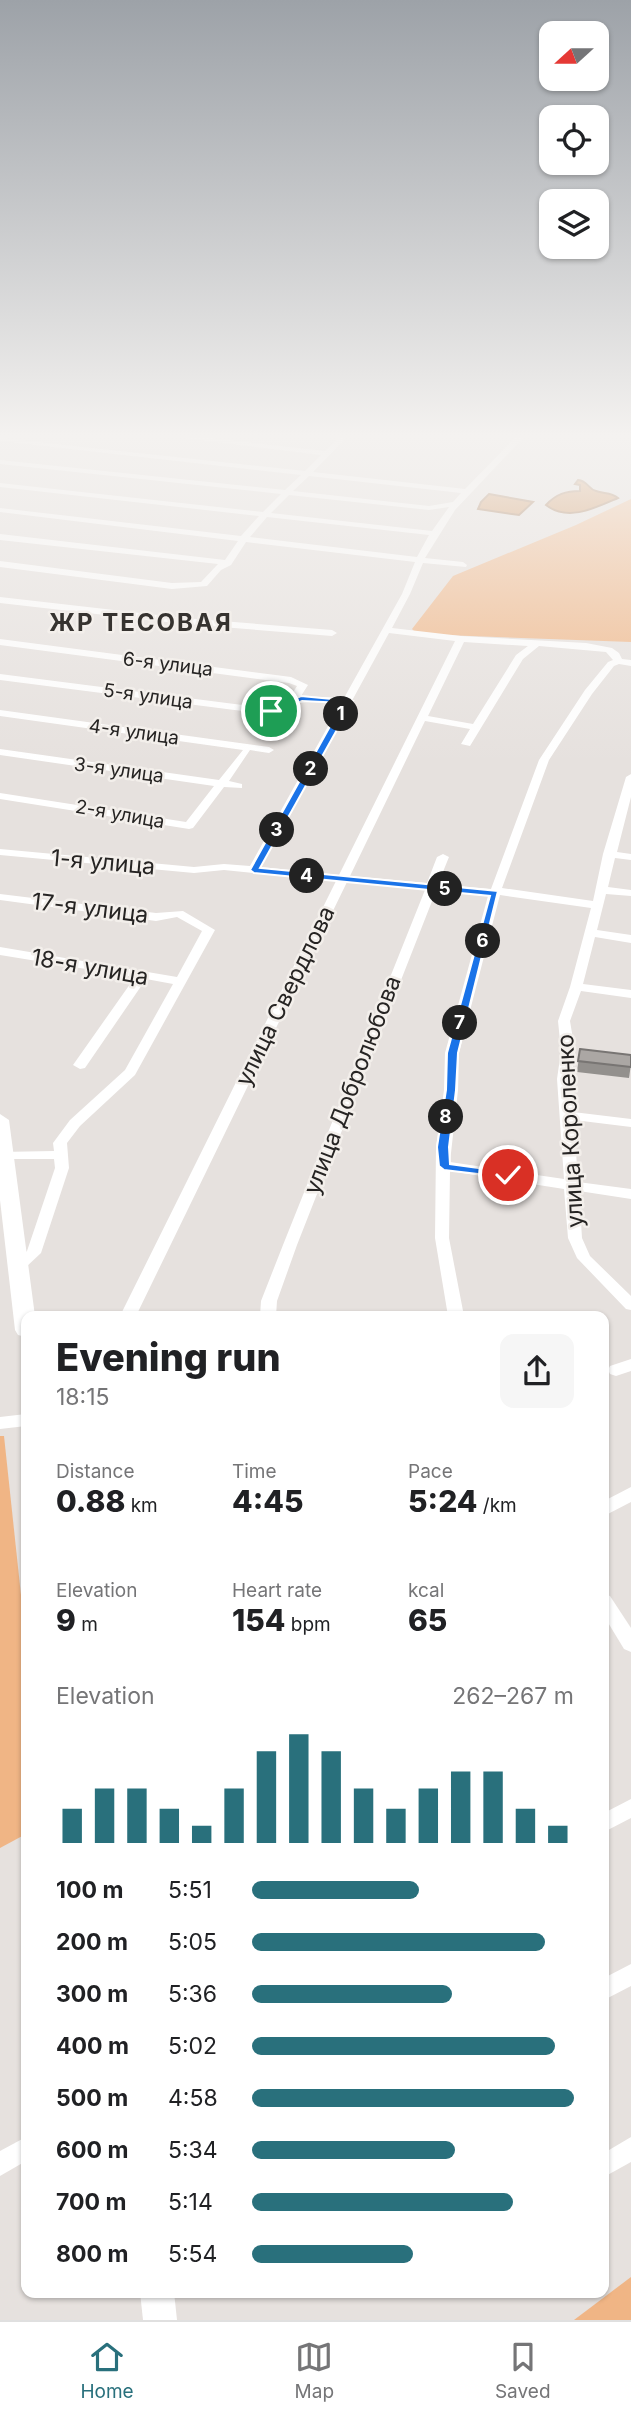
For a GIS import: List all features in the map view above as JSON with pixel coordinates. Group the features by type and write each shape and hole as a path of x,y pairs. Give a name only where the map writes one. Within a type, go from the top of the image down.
{"street":[{"path":"81,546 228,563"},
{"path":"0,564 195,586 206,583 218,568 228,563 231,554 239,546"},
{"path":"314,546 463,565"},
{"path":"254,870 407,594 425,546"},
{"path":"0,600 184,621 332,633"},
{"path":"385,630 461,639 609,650 624,662"},
{"name":"улица Свердлова","path":"130,1311 461,639"},
{"name":"6-я улица","path":"0,642 297,681 303,685 294,700"},
{"path":"466,744 519,657 537,643"},
{"path":"455,1311 443,1249 444,1135 451,1090 452,1053 495,892 544,760 588,692 611,664 624,662"},
{"name":"5-я улица","path":"0,677 265,711 282,708 294,700"},
{"path":"294,700 315,698 349,701"},
{"name":"4-я улица","path":"0,713 269,750"},
{"path":"423,718 475,727"},
{"name":"3-я улица","path":"0,752 239,786"},
{"name":"2-я улица","path":"0,796 189,826 246,752"},
{"name":"улица Короленко","path":"631,777 627,810 610,854 576,987 564,1021 573,1052 564,1079 575,1238 584,1258 631,1306"},
{"name":"1-я улица","path":"0,852 206,870 224,867 342,880 495,892 597,905"},
{"path":"610,854 631,857"},
{"name":"улица Добролюбова","path":"268,1311 269,1301 317,1171 336,1133 385,999 433,888 443,857"},
{"path":"602,890 631,893"},
{"name":"17-я улица","path":"0,897 156,917 179,913 209,930 180,981"},
{"path":"590,933 631,939"},
{"name":"18-я улица","path":"0,951 141,977 180,981"},
{"path":"80,1065 141,977"},
{"path":"19,1265 34,1254 62,1168 60,1143 75,1123 130,1072 180,981"},
{"path":"576,987 631,994"},
{"path":"566,1115 631,1123"},
{"path":"0,1120 24,1311"},
{"path":"3,1150 62,1155"},
{"path":"444,1166 631,1194"},
{"path":"0,1423 21,1421"},
{"path":"609,1506 631,1494"},
{"path":"609,1608 629,1636"},
{"path":"609,1820 631,1808"},
{"path":"609,1987 631,1974"},
{"path":"609,2163 631,2148"},
{"path":"0,2164 21,2151"},
{"path":"158,2298 160,2320"}],"shaded area":[{"path":"525,546 631,546 631,642 417,634 412,629 453,576"},
{"path":"0,1436 4,1436 21,1595 21,1837 0,1848"},
{"path":"631,2277 631,2320 574,2320 603,2298 609,2298 609,2294"}],"building":[{"path":"580,1049 631,1055 631,1067 578,1061"}],"district":[{"name":"ЖР ТЕСОВАЯ","path":"141,622"}],"route":[{"path":"271,711 301,699 349,701 254,870 495,893 480,957 452,1053 451,1090 443,1147 444,1166 508,1175"}]}
